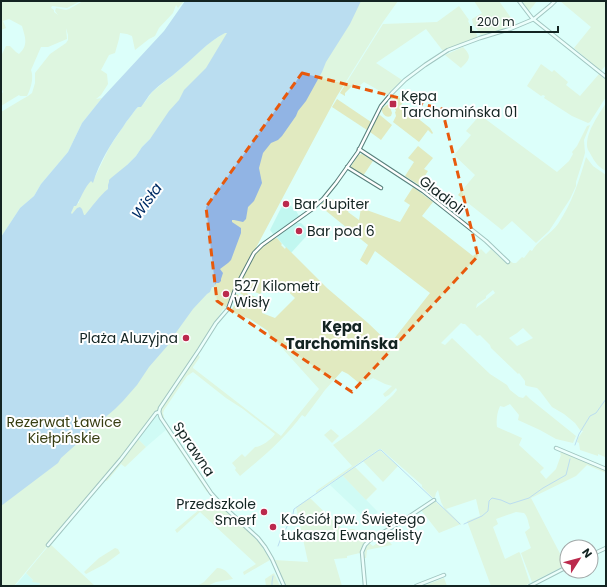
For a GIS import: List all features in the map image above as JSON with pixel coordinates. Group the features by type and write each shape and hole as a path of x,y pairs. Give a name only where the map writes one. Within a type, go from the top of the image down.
{"street":[{"path":"519,1 534,20 606,77"},
{"path":"381,188 347,167 360,149 378,111 387,98 405,80 424,65 448,50 534,20 555,1"},
{"name":"Gladioli","path":"360,149 423,191 486,241 508,262"},
{"name":"Sprawna","path":"284,586 265,547 258,538 211,493 161,418 159,412 228,309 236,287 258,248 323,199 347,167"},
{"path":"48,545 121,459 156,413 159,412"},
{"path":"556,448 606,469"},
{"path":"365,586 362,552 365,545 370,540 434,500"},
{"path":"530,586 559,572"},
{"path":"416,586 444,575"}],"highlighted area":[{"path":"302,73 442,109 478,256 352,392 217,301 206,207"}],"shaded area":[{"path":"285,200 295,209 299,216 274,235 270,230"},
{"path":"296,223 301,223 310,232 291,253 277,238"},
{"path":"158,413 167,429 146,447 138,439"},
{"path":"342,475 378,512 368,521 330,485"},
{"path":"26,573 33,580 40,583 39,586 15,586"}],"green space":[{"path":"1,1 81,1 67,8 52,6 51,8 58,15 55,11 56,8 66,10 83,1 183,2 178,8 176,5 173,13 159,28 155,36 135,50 132,36 120,33 115,53 109,55 101,70 107,74 108,84 101,95 96,99 102,98 82,123 68,152 41,184 34,196 20,208 1,237 1,112 32,93 35,83 35,73 50,54 66,43 68,40 68,35 66,28 67,39 48,47 41,47 31,70 32,83 27,96 19,95 1,106 1,94 3,92 1,87 1,56 6,46 10,46 19,54 24,47 25,41 22,26 9,19 3,21 6,28 1,30"},
{"name":"Rezerwat Ławice Kiełpińskie","path":"247,1 398,1 383,22 337,96 234,289 225,309 223,309 204,342 166,398 136,440 14,586 1,586 1,402 21,385"},
{"path":"474,1 499,1 516,25 481,35 473,24 472,19 482,13"},
{"path":"521,1 537,1 529,11"},
{"path":"560,1 606,1 606,65 601,71 574,48 591,27"},
{"path":"459,6 469,20 468,21 477,37 443,51 426,29 376,63 402,80 387,95 364,82 358,87 354,84 345,93 345,96 340,93 383,24 437,22"},
{"path":"229,30 217,55 165,124 142,147 127,165 123,197 70,224 74,204 79,203 83,192 82,188 95,177 109,148 136,109 145,102 152,92 209,43"},
{"path":"463,47 468,53 469,58 461,68 445,55"},
{"path":"541,64 552,72 554,70 568,82 566,85 580,96 599,74 606,80 606,97 590,122 588,123 572,116 544,98 545,96 541,96 527,86"},
{"path":"394,93 404,101 401,105 430,128 433,133 432,134 428,130 419,142 393,122 396,116 396,111 390,97"},
{"path":"337,99 371,122 367,130 332,107"},
{"path":"606,103 606,171 595,162 588,150 587,144 592,125"},
{"path":"389,104 392,113 391,116 387,117 383,114 382,108"},
{"path":"380,115 392,125 381,140 370,132 378,116"},
{"path":"480,115 557,172 569,161 573,154 572,152 577,146 587,126 590,125 584,140 585,153 576,186 570,199 549,231 536,243 512,221 502,230 458,195 475,175 454,155 471,135 466,131"},
{"path":"418,146 433,158 424,169 428,171 419,185 405,176 414,162 408,158"},
{"path":"362,154 373,161 363,176 350,168 358,155"},
{"path":"586,157 593,166 606,175 606,456 605,457 598,454 598,456 580,450 579,443 577,442 583,431 580,430 575,423 564,414 552,407 537,388 525,385 525,381 519,373 518,374 491,348 480,335 477,336 465,324 461,323 441,343 445,345 452,338 490,374 507,385 510,390 519,397 523,398 526,395 576,436 573,443 556,439 518,420 519,415 510,404 504,407 500,406 497,416 497,427 522,438 519,445 544,468 540,472 546,479 556,469 561,452 606,471 606,473 587,465 576,476 531,498 559,552 559,568 532,582 521,553 531,548 525,532 530,528 524,513 516,512 496,519 498,524 493,527 505,559 519,552 520,553 530,583 525,586 491,586 467,521 480,516 476,499 446,509 461,524 439,533 421,510 435,501 445,510 438,490 433,498 422,487 422,485 381,449 316,493 316,491 352,466 333,445 364,422 397,390 396,388 385,397 383,394 392,386 373,378 359,383 342,371 325,390 305,417 302,415 273,447 240,476 232,463 242,454 245,457 255,447 260,446 275,434 243,409 226,398 193,372 187,376 164,410 164,420 161,415 161,409 198,354 200,357 193,368 281,436 319,389 269,335 268,331 250,319 233,313 232,309 236,301 233,300 236,294 239,295 238,296 245,304 248,302 243,295 236,291 237,289 258,298 264,309 262,313 275,318 295,298 274,278 260,294 241,287 239,284 254,256 264,244 270,240 277,238 285,249 286,247 327,288 390,344 430,293 375,251 367,265 360,260 368,245 320,206 327,198 351,205 348,212 359,220 361,208 400,222 410,205 404,201 413,187 433,202 422,216 473,256 481,249 486,254 491,249 506,263 510,261 516,263 522,257 524,258 530,250 532,251 534,247 558,224 578,183","holes":["493,290 495,293 476,308 477,304 486,298 486,296","523,328 533,338 517,346 509,338"]},
{"path":"167,429 209,491 207,492 166,430"},
{"path":"331,429 339,436 332,443 324,435"},
{"path":"138,439 146,447 125,467 121,464 107,481 105,480"},
{"path":"379,450 398,466 383,482 363,461"},
{"path":"355,467 377,489 366,500 342,475"},
{"path":"213,498 252,534 259,542 270,560 244,575 243,572 256,564 200,512 177,533 175,530"},
{"path":"310,498 345,532 350,529 354,529 367,541 360,553 347,556 347,558 334,559 342,586 285,586 274,560 308,562 296,507"},
{"path":"386,537 392,545 367,550 366,558 364,558 365,549 369,543 373,546"},
{"path":"50,544 95,586 39,586 40,583 32,582 33,580 26,573"},
{"path":"115,548 118,549 120,553 105,564 86,574 84,572 99,558"},
{"path":"217,568 224,570 233,579 216,582 207,586 197,586 204,582"},
{"path":"274,573 280,586 266,586 265,579"},
{"path":"444,578 447,586 424,586 426,585"}],"water":[{"name":"Wisła","path":"185,1 361,1 350,24 326,62 306,101 282,136 278,140 271,143 263,153 259,168 262,183 254,201 248,207 246,219 243,222 232,220 232,222 241,228 241,233 231,260 220,269 223,273 221,281 212,287 210,292 193,309 169,344 123,401 81,438 80,441 61,458 58,463 1,506 1,237 20,208 34,196 41,184 68,152 82,123 102,98 164,31","holes":["227,33 206,68 184,90 179,100 169,111 150,139 136,156 109,180 108,189 85,215 80,207 77,208 72,214 71,213 74,206 76,206 86,187 91,181 93,183 110,146 136,109 141,107 155,89 185,65 206,45"]}],"waterway":[{"path":"575,445 579,434 590,416 596,413 606,399"},
{"path":"282,537 294,509 379,450 381,450 433,499"},
{"path":"464,524 482,516 488,511 489,501 492,498 510,504 529,498 566,475 570,459"},
{"path":"436,501 460,524"},
{"path":"278,546 281,538"},
{"path":"272,586 273,576"}],"place":[{"name":"Kępa Tarchomińska 01","path":"393,104"},
{"name":"Bar Jupiter","path":"286,204"},
{"name":"Bar pod 6","path":"299,231"},
{"name":"527 Kilometr Wisły","path":"226,294"},
{"name":"Plaża Aluzyjna","path":"186,338"},
{"name":"Przedszkole Smerf","path":"264,512"},
{"name":"Kościół pw. Świętego Łukasza Ewangelisty","path":"273,527"}],"district":[{"name":"Kępa Tarchomińska","path":"342,336"}]}
